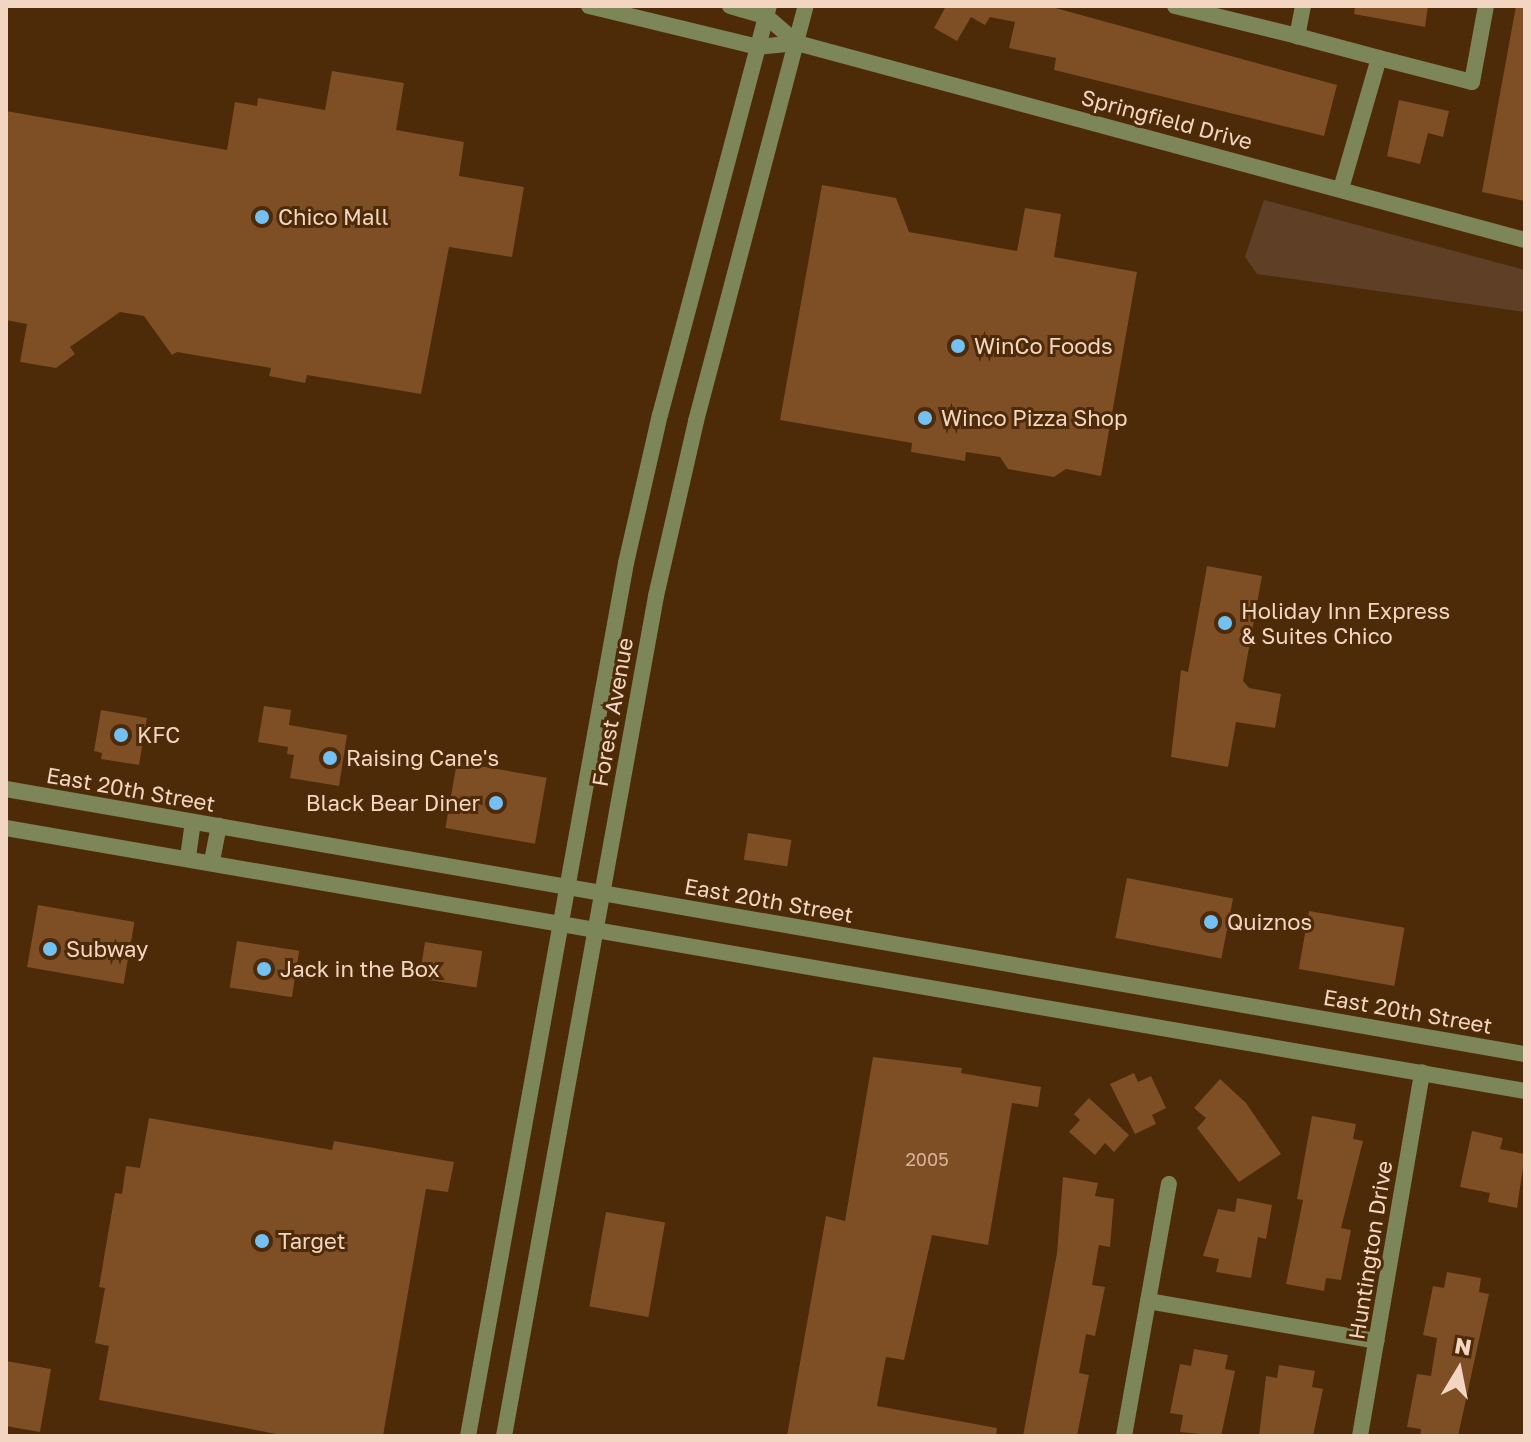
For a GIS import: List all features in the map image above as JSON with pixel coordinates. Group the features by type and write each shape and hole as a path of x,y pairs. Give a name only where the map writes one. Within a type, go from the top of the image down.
{"street":[{"name":"Springfield Drive","path":"589,6 758,47 797,43 1525,240"},
{"name":"Springfield Drive","path":"730,6 768,11 797,43"},
{"name":"Forest Avenue","path":"504,1436 595,930 683,473 806,6"},
{"path":"1175,6 1472,82 1486,6"},
{"path":"1297,36 1303,6"},
{"name":"Forest Avenue","path":"468,1436 559,924 644,479 768,11"},
{"path":"1341,189 1379,58"},
{"name":"East 20th Street","path":"6,789 1525,1054"},
{"path":"188,857 193,822"},
{"path":"212,861 219,826"},
{"path":"6,828 212,861 1525,1091"},
{"name":"Huntington Drive","path":"1360,1436 1422,1072"},
{"path":"1124,1436 1169,1184"},
{"path":"1148,1301 1377,1341"}],"shaded area":[{"path":"1264,200 1525,270 1525,312 1257,274 1245,257"}],"building":[{"path":"946,6 1048,6 1337,85 1324,136 1054,70 1056,58 1009,48 1015,22 990,17 985,25 971,17 957,41 934,28"},
{"path":"1355,6 1428,6 1425,27 1354,14"},
{"path":"1516,6 1525,6 1525,201 1482,192"},
{"name":"Chico Mall","path":"332,71 404,83 396,130 464,142 459,176 524,187 512,257 449,247 421,394 307,375 305,383 269,376 271,368 177,352 172,355 144,316 120,312 70,347 75,354 56,368 20,362 27,324 6,320 6,111 227,150 235,102 257,106 258,98 325,110"},
{"path":"1399,100 1449,111 1443,137 1428,133 1420,164 1387,156"},
{"name":"WinCo Foods","path":"822,185 896,198 909,232 1017,251 1025,208 1061,214 1054,257 1137,272 1101,476 1066,469 1054,477 1008,469 1000,457 966,452 965,461 911,452 912,443 780,420"},
{"name":"Holiday Inn Express & Suites Chico","path":"1207,566 1262,576 1243,681 1249,688 1281,694 1275,728 1236,722 1228,767 1171,757 1181,670 1188,672"},
{"path":"264,706 291,710 289,725 347,735 339,786 290,778 294,755 287,754 288,747 258,742"},
{"name":"KFC","path":"101,710 147,718 139,765 101,759 102,753 94,751"},
{"name":"Black Bear Diner","path":"457,762 547,778 535,844 445,828"},
{"path":"748,833 791,840 787,867 744,860"},
{"path":"1127,878 1233,899 1221,958 1115,938"},
{"path":"38,905 135,922 124,984 27,967"},
{"path":"1309,911 1405,928 1394,986 1299,969"},
{"name":"Jack in the Box","path":"237,941 299,951 292,997 230,987"},
{"path":"425,942 482,951 476,988 419,979"},
{"path":"873,1057 962,1068 961,1073 1041,1087 1038,1107 1012,1103 988,1245 932,1235 904,1360 886,1357 877,1406 997,1428 996,1436 787,1436 826,1216 845,1221"},
{"path":"1134,1073 1138,1082 1151,1076 1166,1108 1152,1115 1156,1124 1135,1134 1110,1084"},
{"path":"1220,1079 1246,1103 1281,1154 1239,1182 1197,1128 1206,1118 1194,1108"},
{"path":"1089,1098 1129,1135 1114,1152 1105,1143 1095,1155 1069,1132 1080,1120 1074,1114"},
{"path":"1312,1116 1356,1124 1353,1139 1363,1141 1341,1228 1351,1230 1341,1280 1326,1278 1324,1291 1286,1284 1303,1200 1297,1199"},
{"name":"Target","path":"149,1118 332,1150 334,1141 454,1162 448,1192 426,1189 383,1436 287,1436 99,1400 109,1346 95,1343 105,1288 99,1287 115,1193 122,1194 126,1166 140,1168"},
{"path":"1472,1131 1503,1138 1500,1149 1525,1154 1517,1208 1488,1202 1490,1193 1460,1187"},
{"path":"1063,1177 1098,1183 1095,1196 1114,1199 1110,1247 1099,1245 1092,1285 1105,1287 1095,1336 1086,1334 1079,1373 1089,1375 1077,1436 1023,1436 1057,1253"},
{"path":"1237,1198 1272,1205 1266,1239 1258,1237 1251,1278 1216,1272 1219,1259 1203,1256 1218,1209 1235,1212"},
{"path":"606,1212 665,1222 648,1317 589,1307"},
{"path":"1447,1272 1481,1278 1479,1292 1489,1294 1458,1436 1420,1436 1421,1429 1407,1427 1417,1374 1431,1376 1437,1338 1423,1335 1433,1286 1444,1288"},
{"path":"1194,1349 1228,1355 1225,1369 1235,1371 1221,1436 1180,1432 1183,1415 1170,1413 1180,1364 1191,1366"},
{"path":"6,1361 51,1369 40,1432 6,1426"},
{"path":"1279,1365 1315,1371 1312,1387 1323,1389 1313,1436 1259,1436 1266,1376 1277,1378"}],"place":[{"name":"Chico Mall","path":"262,217"},
{"name":"WinCo Foods","path":"958,346"},
{"name":"Winco Pizza Shop","path":"925,418"},
{"name":"Holiday Inn Express & Suites Chico","path":"1225,623"},
{"name":"KFC","path":"121,735"},
{"name":"Raising Cane's","path":"330,758"},
{"name":"Black Bear Diner","path":"496,803"},
{"name":"Quiznos","path":"1211,922"},
{"name":"Subway","path":"50,949"},
{"name":"Jack in the Box","path":"264,969"},
{"name":"Target","path":"262,1241"}]}
